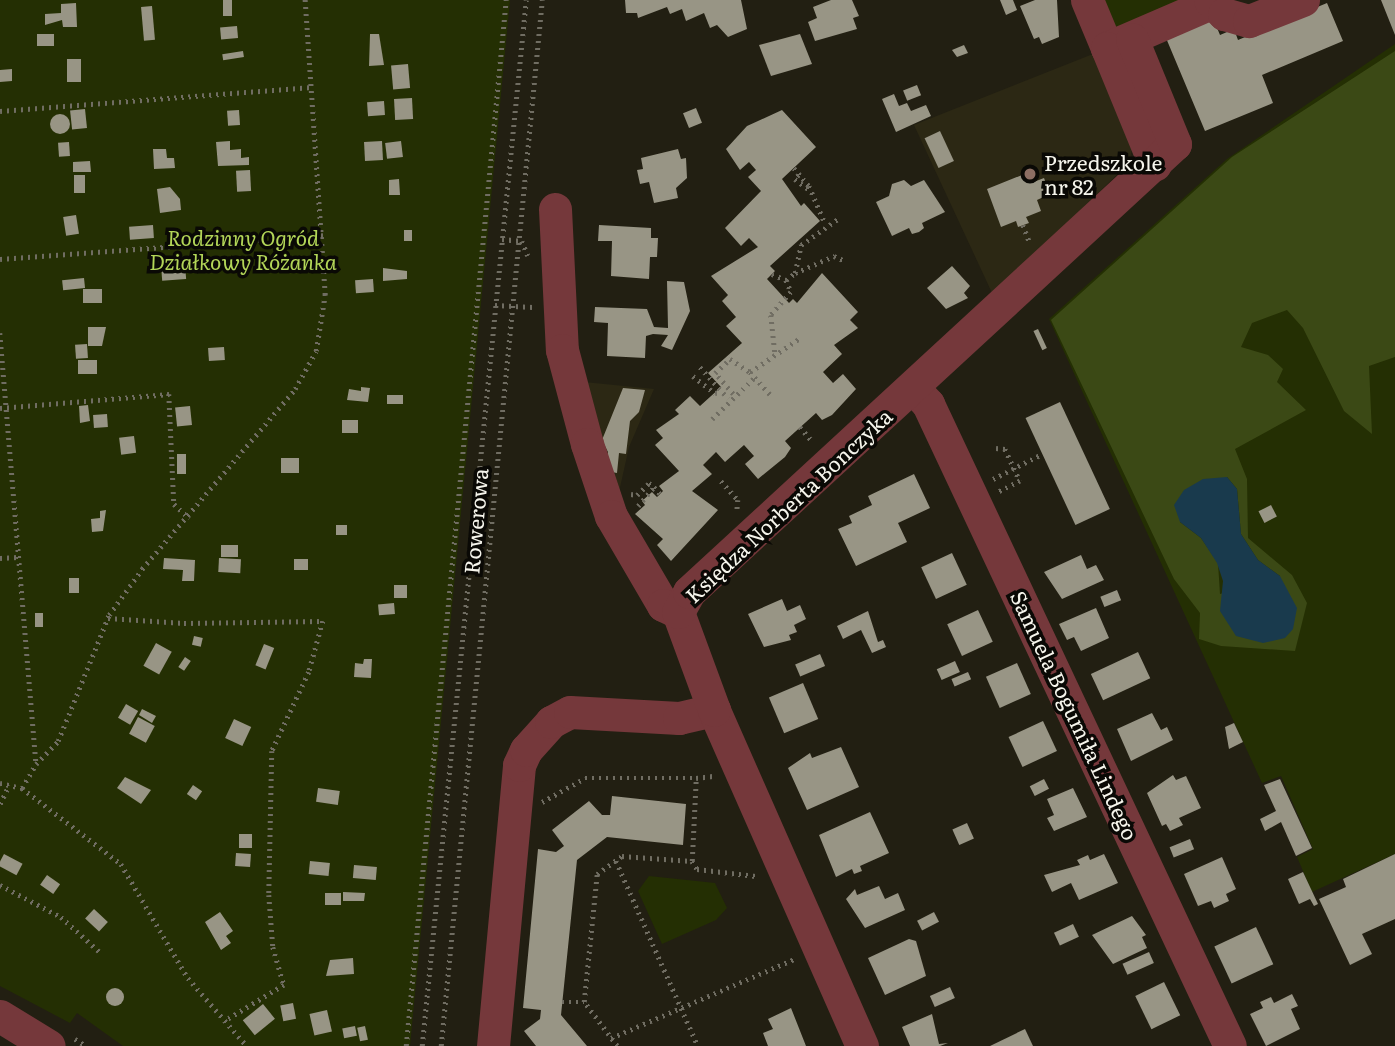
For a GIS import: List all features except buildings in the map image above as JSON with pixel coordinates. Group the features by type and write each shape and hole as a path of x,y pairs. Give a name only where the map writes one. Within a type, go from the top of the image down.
{"street":[{"name":"Księdza Norberta Bonczyka","path":"862,1046 714,710 678,612 689,592 914,389 1155,165 1119,43 1087,0"},
{"path":"1119,43 1211,1 1224,14 1250,21 1303,0"},
{"path":"555,209 562,351 587,444 611,516 663,605 678,612"},
{"name":"Samuela Bogumiła Lindego","path":"914,389 932,412 1230,1046"},
{"path":"493,1046 519,765 535,736 551,722 570,712 679,718 714,710"},
{"path":"0,1016 49,1046"}],"path":[{"path":"22,788 36,764 58,741 108,618 142,569 189,518 295,389 316,351 324,324 323,235 305,0"},
{"path":"406,1046 506,0"},
{"path":"422,1046 526,0"},
{"name":"Rowerowa","path":"441,1046 542,0"},
{"path":"0,111 312,87"},
{"path":"794,168 811,191 825,223 824,230 801,245 795,273"},
{"path":"825,223 838,219"},
{"path":"0,259 323,235"},
{"path":"502,239 517,241"},
{"path":"786,280 795,273 837,256 843,260"},
{"path":"772,274 786,280"},
{"path":"775,353 771,315 790,296 786,280"},
{"path":"495,305 531,307"},
{"path":"0,333 3,408 36,764"},
{"path":"750,372 800,338"},
{"path":"733,394 715,373 730,359 750,372 770,394"},
{"path":"700,367 728,398"},
{"path":"693,376 715,393 722,392"},
{"path":"712,419 728,398 755,377"},
{"path":"3,408 169,394 174,504 189,518"},
{"path":"987,497 1020,481 1005,449 996,448"},
{"path":"981,484 1042,454"},
{"path":"721,481 738,500 736,513 728,522"},
{"path":"627,493 637,495 649,483 660,494"},
{"path":"637,507 654,487"},
{"path":"0,558 18,557"},
{"path":"108,618 184,624 323,621 309,672 272,751 269,895 273,947 284,985 225,1021"},
{"path":"513,819 585,778 696,778 743,773"},
{"path":"696,778 692,861 697,869 757,876"},
{"path":"0,783 22,788 121,864 188,978 247,1046"},
{"path":"0,804 9,785"},
{"path":"617,1046 584,1002 597,874 622,856 692,861"},
{"path":"616,860 698,1046"},
{"path":"0,885 61,917 101,953"},
{"path":"611,1038 794,959"},
{"path":"562,1002 584,1002"}],"shaded area":[{"name":"Przedszkole nr 82","path":"1093,54 1132,149 1129,163 993,295 914,125"},
{"path":"584,382 654,389 629,447 617,501"}],"green space":[{"name":"Rodzinny Ogród Działkowy Różanka","path":"0,0 510,0 410,1046 123,1046 77,1013 70,1023 0,986"},
{"path":"1095,0 1188,0 1120,28 1111,24"},
{"path":"1395,44 1395,854 1312,892 1297,857 1313,849 1281,776 1262,783 1049,319 1227,159"},
{"path":"1395,51 1395,357 1369,366 1372,434 1344,411 1303,328 1287,310 1252,323 1241,347 1268,355 1283,369 1277,382 1306,410 1235,449 1247,479 1248,538 1292,575 1307,603 1295,651 1221,646 1199,639 1200,613 1174,579 1051,320 1232,157","holes":["1227,477 1237,489 1241,534 1258,560 1280,576 1220,594 1218,563 1201,538 1180,522"]},
{"path":"649,876 715,883 727,908 716,920 662,944 638,891"}],"water":[{"path":"1227,477 1237,489 1241,534 1258,560 1280,576 1297,608 1293,629 1285,638 1263,643 1236,636 1220,611 1223,581 1217,563 1201,538 1180,522 1174,505 1184,490 1203,479"}],"place":[{"name":"Przedszkole nr 82","path":"1030,174"}]}
